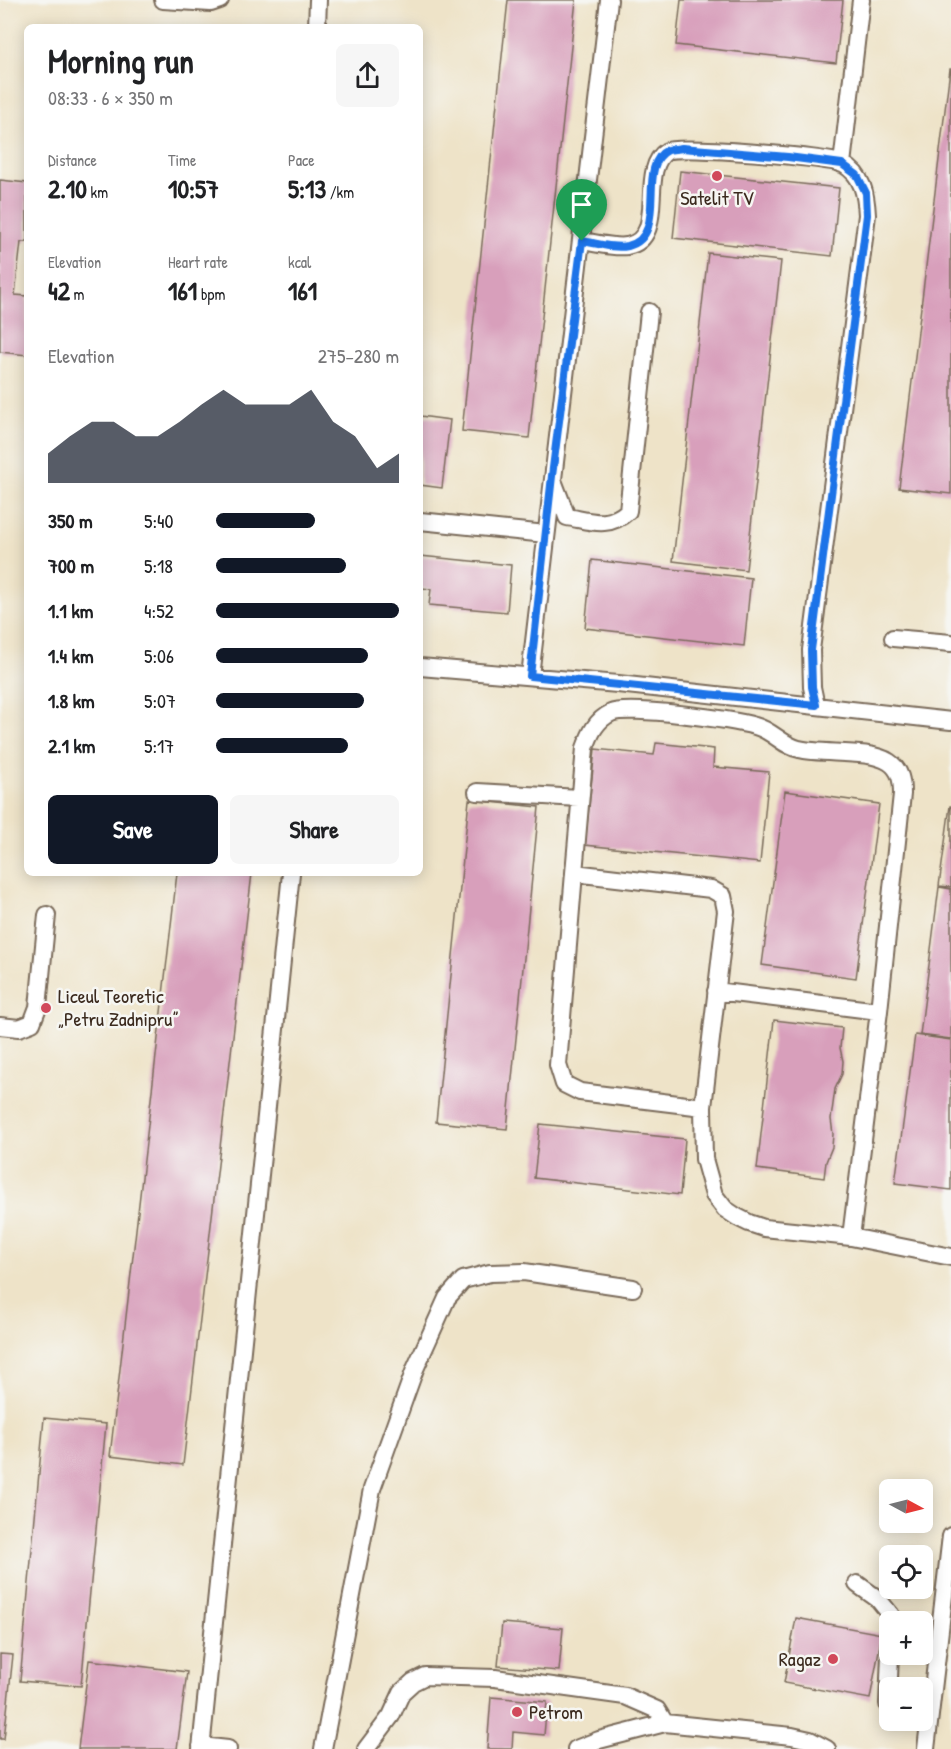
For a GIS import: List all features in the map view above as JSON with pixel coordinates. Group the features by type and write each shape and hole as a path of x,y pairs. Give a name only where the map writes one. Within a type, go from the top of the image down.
{"lane":[{"path":"163,0 212,3 220,0"},
{"path":"317,24 318,0"},
{"path":"530,676 609,0"},
{"path":"842,164 861,0"},
{"path":"582,241 628,246 639,241 647,230 653,175 659,159 668,150 699,149 842,164 857,175 866,193 867,215 811,650 812,687 816,705"},
{"path":"552,476 567,517 606,522 618,520 628,511 649,312"},
{"path":"423,521 546,534"},
{"path":"893,638 951,643"},
{"path":"423,667 816,705 951,721"},
{"path":"703,1107 580,1092 564,1084 558,1065 585,748 589,735 600,719 613,711 696,716 756,726 800,750 877,757 890,762 897,769 902,780 879,1011 851,1237"},
{"path":"477,792 579,798"},
{"path":"574,873 711,889 723,896 726,911 703,1107 704,1159 714,1195 725,1209 749,1223 764,1228 851,1237 951,1257"},
{"path":"228,1749 201,1748 291,876"},
{"path":"0,1026 19,1028 32,1023 38,1007 46,915"},
{"path":"716,991 879,1011"},
{"path":"323,1749 372,1489 415,1370 447,1298 463,1280 490,1273 524,1272 633,1288"},
{"path":"932,1677 951,1536"},
{"path":"857,1584 878,1599 888,1611"},
{"path":"366,1749 391,1716 402,1692 413,1682 425,1676 495,1677 625,1696 657,1710 665,1723"},
{"path":"576,1749 599,1740 665,1723 792,1736 810,1740 826,1749"},
{"path":"927,1731 927,1749"}],"building":[{"path":"508,0 576,0 529,438 462,431"},
{"path":"681,0 843,0 836,63 676,45"},
{"path":"951,69 951,494 899,488"},
{"path":"680,171 839,188 832,256 673,238"},
{"path":"0,180 24,183 24,242 21,242 15,295 24,296 24,355 0,352"},
{"path":"708,253 781,261 746,570 673,561"},
{"path":"423,416 450,420 442,488 423,485"},
{"path":"423,556 511,565 507,612 429,605 431,589 423,588"},
{"path":"592,560 751,578 744,646 585,628"},
{"path":"656,743 714,749 713,767 769,772 760,863 585,845 595,749 654,755"},
{"path":"785,791 879,804 856,978 762,965"},
{"path":"469,800 539,807 507,1129 436,1122"},
{"path":"951,806 951,887 939,886"},
{"path":"177,876 252,876 183,1465 110,1456"},
{"path":"939,887 951,889 951,1039 920,1035"},
{"path":"774,1020 842,1028 840,1048 843,1061 842,1074 835,1089 831,1119 832,1147 826,1162 824,1178 757,1169"},
{"path":"915,1035 951,1040 951,1190 895,1183"},
{"path":"540,1124 685,1139 680,1195 534,1178"},
{"path":"44,1418 106,1424 81,1686 20,1681"},
{"path":"796,1618 879,1633 879,1650 870,1699 784,1683"},
{"path":"502,1623 563,1628 559,1671 498,1666"},
{"path":"0,1654 13,1655 4,1739 0,1739"},
{"path":"89,1660 187,1672 177,1749 78,1749"},
{"path":"491,1697 547,1702 544,1735 513,1732 512,1749 487,1749"}],"place":[{"name":"Satelit TV","path":"717,176"},
{"name":"Liceul Teoretic „Petru Zadnipru”","path":"46,1008"},
{"name":"Ragaz","path":"833,1659"},
{"name":"Petrom","path":"517,1712"}],"route":[{"path":"699,149 819,160 842,164 857,175 866,193 867,215 811,650 812,687 816,705 530,676 552,476 582,241 628,246 639,241 647,230 653,175 659,159 668,150 699,149"}]}
